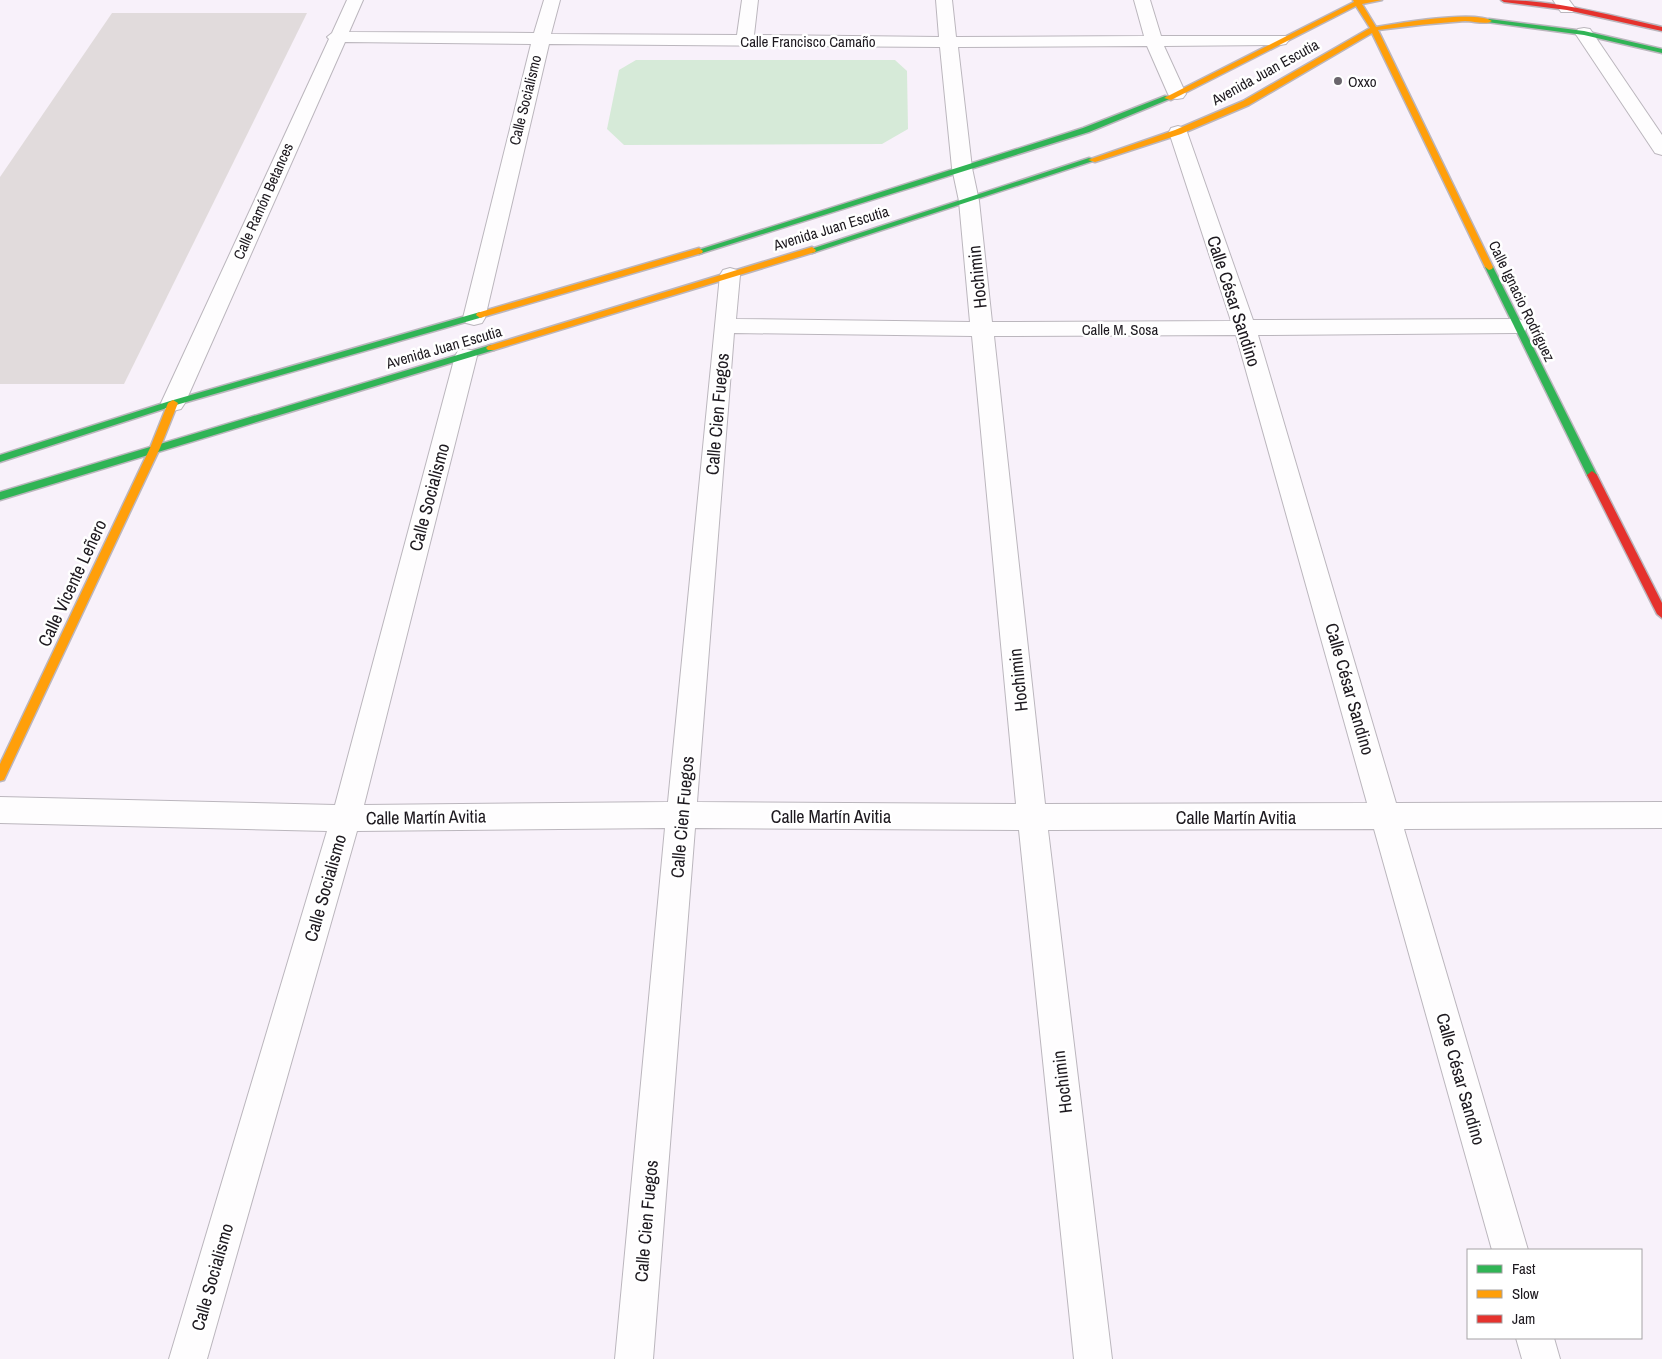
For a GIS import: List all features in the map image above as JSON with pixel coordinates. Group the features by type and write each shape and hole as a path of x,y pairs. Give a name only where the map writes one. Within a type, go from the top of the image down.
{"main road":[{"name":"Avenida Juan Escutia","path":"0,459 173,403 474,318 725,244 1086,130 1177,94 1357,1 1379,0"},
{"path":"1504,0 1564,4 1662,29"},
{"name":"Calle Ignacio Rodríguez","path":"1357,1 1374,29 1517,326 1662,614"},
{"name":"Avenida Juan Escutia","path":"0,496 730,275 969,201 1178,132 1246,103 1374,29 1424,22 1469,19 1532,25 1584,33 1662,50"},
{"name":"Calle Vicente Leñero","path":"0,776 155,448 173,403"}],"street":[{"name":"Calle Ramón Betances","path":"173,403 336,37 355,0"},
{"name":"Calle Socialismo","path":"474,318 540,39 552,0"},
{"path":"745,41 750,0"},
{"name":"Hochimin","path":"944,0 962,168 969,201 1032,817 1093,1359"},
{"path":"1142,0 1154,42 1177,94"},
{"path":"1584,33 1662,149"},
{"name":"Calle Francisco Camaño","path":"336,37 949,42 1280,40"},
{"name":"Calle César Sandino","path":"1178,132 1245,329 1510,1249"},
{"name":"Calle Cien Fuegos","path":"634,1359 730,275"},
{"name":"Calle M. Sosa","path":"724,326 983,329 1245,329 1517,326"},
{"name":"Calle Socialismo","path":"188,1359 346,818 466,356"},
{"name":"Calle Martín Avitia","path":"0,810 346,818 683,815 1032,817 1662,815"},
{"path":"1535,1339 1541,1359"}],"green space":[{"path":"636,60 895,60 907,71 908,129 882,144 624,145 607,129 619,70"}],"building":[{"path":"112,13 307,13 124,384 0,384 0,177"}],"traffic: fast":[{"path":"1489,21 1584,33 1662,51"},
{"path":"699,251 1086,130 1168,98"},
{"path":"812,250 1092,160"},
{"path":"1489,267 1592,475"},
{"path":"0,459 173,403 480,315"},
{"path":"0,496 491,348"}],"traffic: slow":[{"path":"1356,0 1374,29 1489,267"},
{"path":"1168,98 1358,2 1379,0"},
{"path":"1092,160 1178,132 1246,103 1374,29 1424,22 1469,19 1489,21"},
{"path":"491,348 812,250"},
{"path":"480,315 699,251"},
{"path":"0,776 155,448 173,403"}],"traffic: jam":[{"path":"1504,0 1567,8 1662,29"},
{"path":"1592,475 1662,614"}],"place":[{"name":"Oxxo","path":"1338,81"}]}
